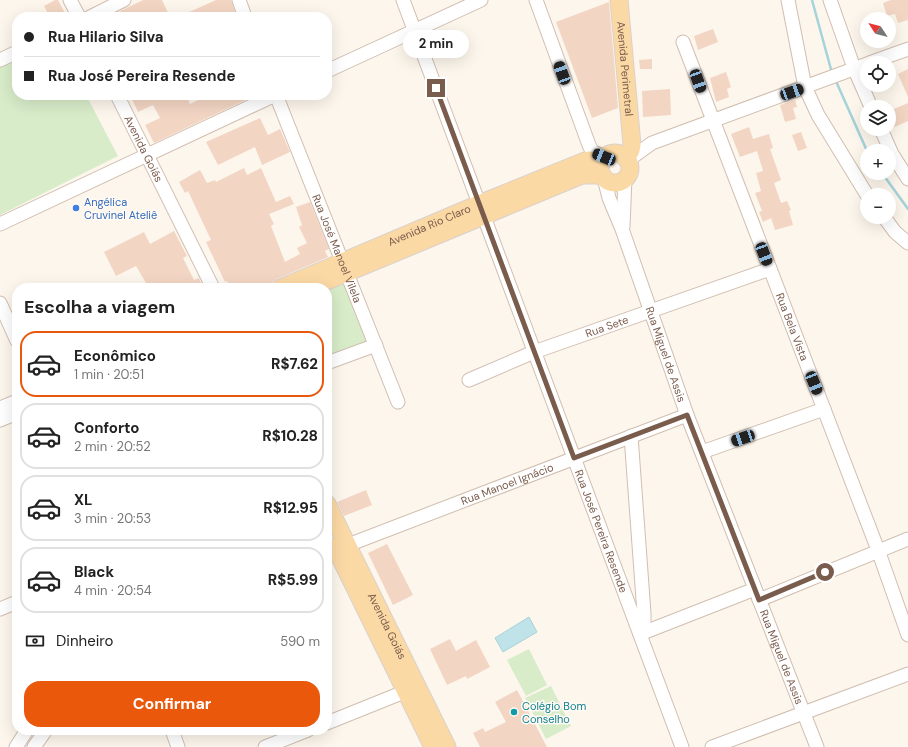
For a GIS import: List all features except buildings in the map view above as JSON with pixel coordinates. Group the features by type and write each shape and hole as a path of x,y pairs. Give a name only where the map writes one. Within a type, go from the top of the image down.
{"main road":[{"name":"Avenida Perimetral","path":"612,164 631,150 620,0"},
{"name":"Avenida Rio Claro","path":"296,283 345,267 529,190 585,161 589,160 612,164 612,183 625,178"},
{"name":"Avenida Rio Claro","path":"318,283 345,267"},
{"name":"Avenida Goiás","path":"332,526 337,549"},
{"name":"Avenida Goiás","path":"332,540 412,689 447,747"},
{"name":"Avenida Goiás","path":"412,689 433,747"}],"street":[{"path":"70,0 76,12"},
{"path":"100,12 124,0"},
{"path":"239,0 243,12"},
{"name":"Rua José Pereira Resende","path":"403,0 682,747"},
{"path":"332,69 481,0"},
{"path":"536,0 589,145 592,151 612,164 652,143 860,66"},
{"path":"788,0 805,87 818,115 863,188"},
{"path":"830,0 849,70 867,100"},
{"name":"Rua Bela Vista","path":"683,42 878,550 908,634"},
{"path":"888,56 908,49"},
{"path":"0,60 12,54"},
{"name":"Avenida Goiás","path":"120,100 211,283"},
{"path":"0,224 264,100"},
{"name":"Rua José Manoel Vilela","path":"277,100 398,402"},
{"path":"884,136 892,154 908,179"},
{"name":"Rua Miguel de Assis","path":"612,164 611,203 622,229 687,415 817,747"},
{"name":"Rua Miguel de Assis","path":"622,229 625,178"},
{"path":"890,224 908,243"},
{"name":"Rua Sete","path":"469,380 534,352 770,268"},
{"path":"0,303 12,331"},
{"path":"332,361 376,345"},
{"path":"0,408 12,403"},
{"path":"702,452 824,409"},
{"path":"0,420 12,415"},
{"name":"Rua Manoel Ignácio","path":"337,549 687,415"},
{"path":"631,436 644,613 644,622 640,634"},
{"path":"640,634 757,595 908,539"},
{"path":"0,609 12,604"},
{"path":"712,747 739,742 804,713 908,674"},
{"path":"332,721 412,689"},
{"path":"16,747 24,735"},
{"path":"34,747 42,735"},
{"path":"174,735 178,747"},
{"path":"265,747 295,735"}],"green space":[{"path":"12,61 12,100 89,100 118,156 0,215 0,67"},
{"path":"344,280 369,345 332,360 332,286"},
{"path":"529,649 547,685 526,696 507,660"},
{"path":"551,686 571,726 546,739 525,698"}],"water":[{"path":"529,617 537,632 503,652 495,638"}],"waterway":[{"path":"812,0 832,73"},
{"path":"835,79 864,144"},
{"path":"887,180 908,209"}],"place":[{"name":"Angélica Cruvinel Ateliê","path":"76,208"},
{"name":"Colégio Bom Conselho","path":"514,712"}],"route":[{"path":"436,88 574,458 687,415 759,600 825,572"}]}
